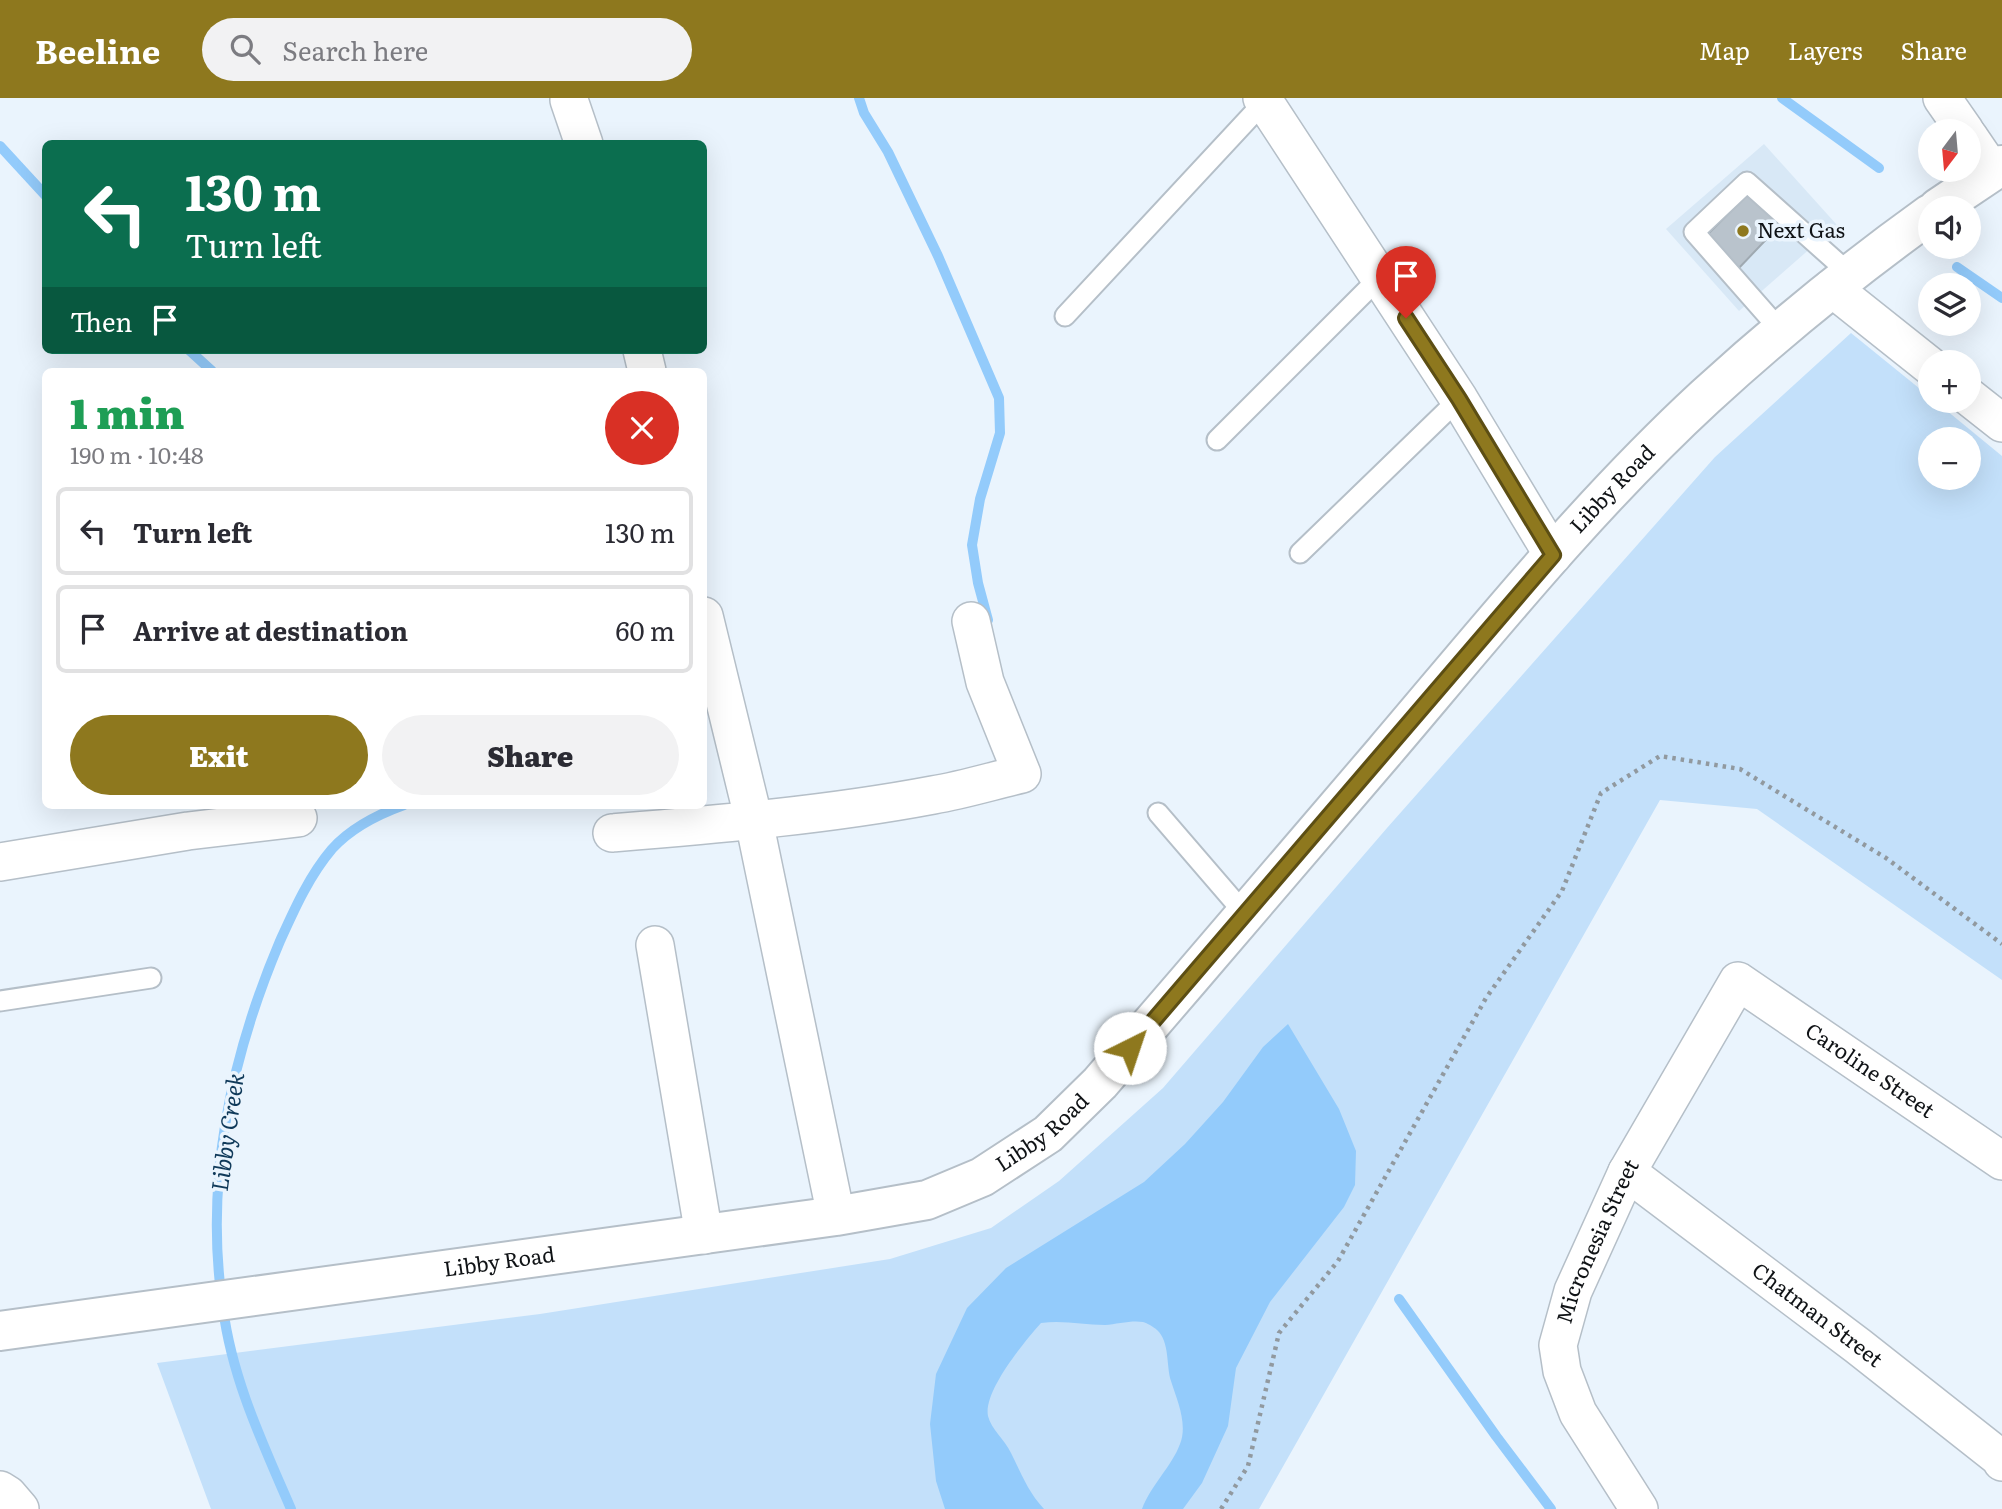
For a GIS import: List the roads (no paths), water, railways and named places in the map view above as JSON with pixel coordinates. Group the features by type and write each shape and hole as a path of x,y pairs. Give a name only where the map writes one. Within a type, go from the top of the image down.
{"main road":[{"path":"1956,196 1997,168"},
{"name":"Libby Road","path":"1,1325 156,1310 836,1216 927,1200 982,1177 1048,1134 1100,1083 1553,555 1695,407 1780,331 1918,223"}],"street":[{"path":"1942,98 1957,119"},
{"path":"569,100 583,140"},
{"path":"1263,100 1459,399 1553,555"},
{"path":"1981,150 1997,168"},
{"path":"1841,281 1918,355"},
{"path":"1981,406 2002,423"},
{"path":"612,834 754,821 934,795 1022,774 985,682 971,621"},
{"path":"707,628 754,821 836,1216"},
{"path":"0,862 188,831 298,818"},
{"path":"655,945 704,1235"},
{"name":"Caroline Street","path":"1738,981 2002,1161"},
{"name":"Micronesia Street","path":"1639,1509 1578,1413 1562,1371 1558,1345 1573,1291 1627,1172 1738,981"},
{"name":"Chatman Street","path":"1627,1172 1858,1346 2002,1462"},
{"path":"0,1490 8,1494 20,1509"}],"lane":[{"path":"1065,316 1263,100"},
{"path":"1780,331 1694,232 1747,183 1841,281"},
{"path":"1217,440 1380,277"},
{"path":"1300,553 1459,399"},
{"path":"1158,813 1245,914"},
{"path":"0,1001 151,978"}],"water":[{"path":"1288,1024 1339,1109 1356,1151 1355,1185 1344,1207 1270,1302 1236,1368 1228,1426 1202,1483 1183,1509 1142,1509 1172,1460 1180,1444 1183,1428 1179,1404 1169,1375 1166,1347 1157,1330 1139,1322 1105,1325 1041,1323 998,1380 988,1406 988,1416 1029,1489 1044,1509 945,1509 936,1481 930,1424 936,1374 967,1308 1006,1268 1144,1182 1185,1144 1223,1102 1263,1047"}],"waterway":[{"path":"859,98 864,113 888,152 938,256 999,398 1000,433 980,499 972,545 988,620"},
{"path":"1782,98 1879,168"},
{"name":"Libby Creek","path":"0,146 42,192"},
{"path":"1957,267 2002,298"},
{"name":"Libby Creek","path":"193,354 209,368"},
{"name":"Libby Creek","path":"221,1293 217,1248 221,1158 237,1070 263,983 297,905 324,859 339,842 356,829 395,809"},
{"path":"1399,1299 1551,1509"},
{"name":"Libby Creek","path":"223,1308 241,1386 291,1509"}],"place":[{"name":"Next Gas","path":"1743,231"}]}
